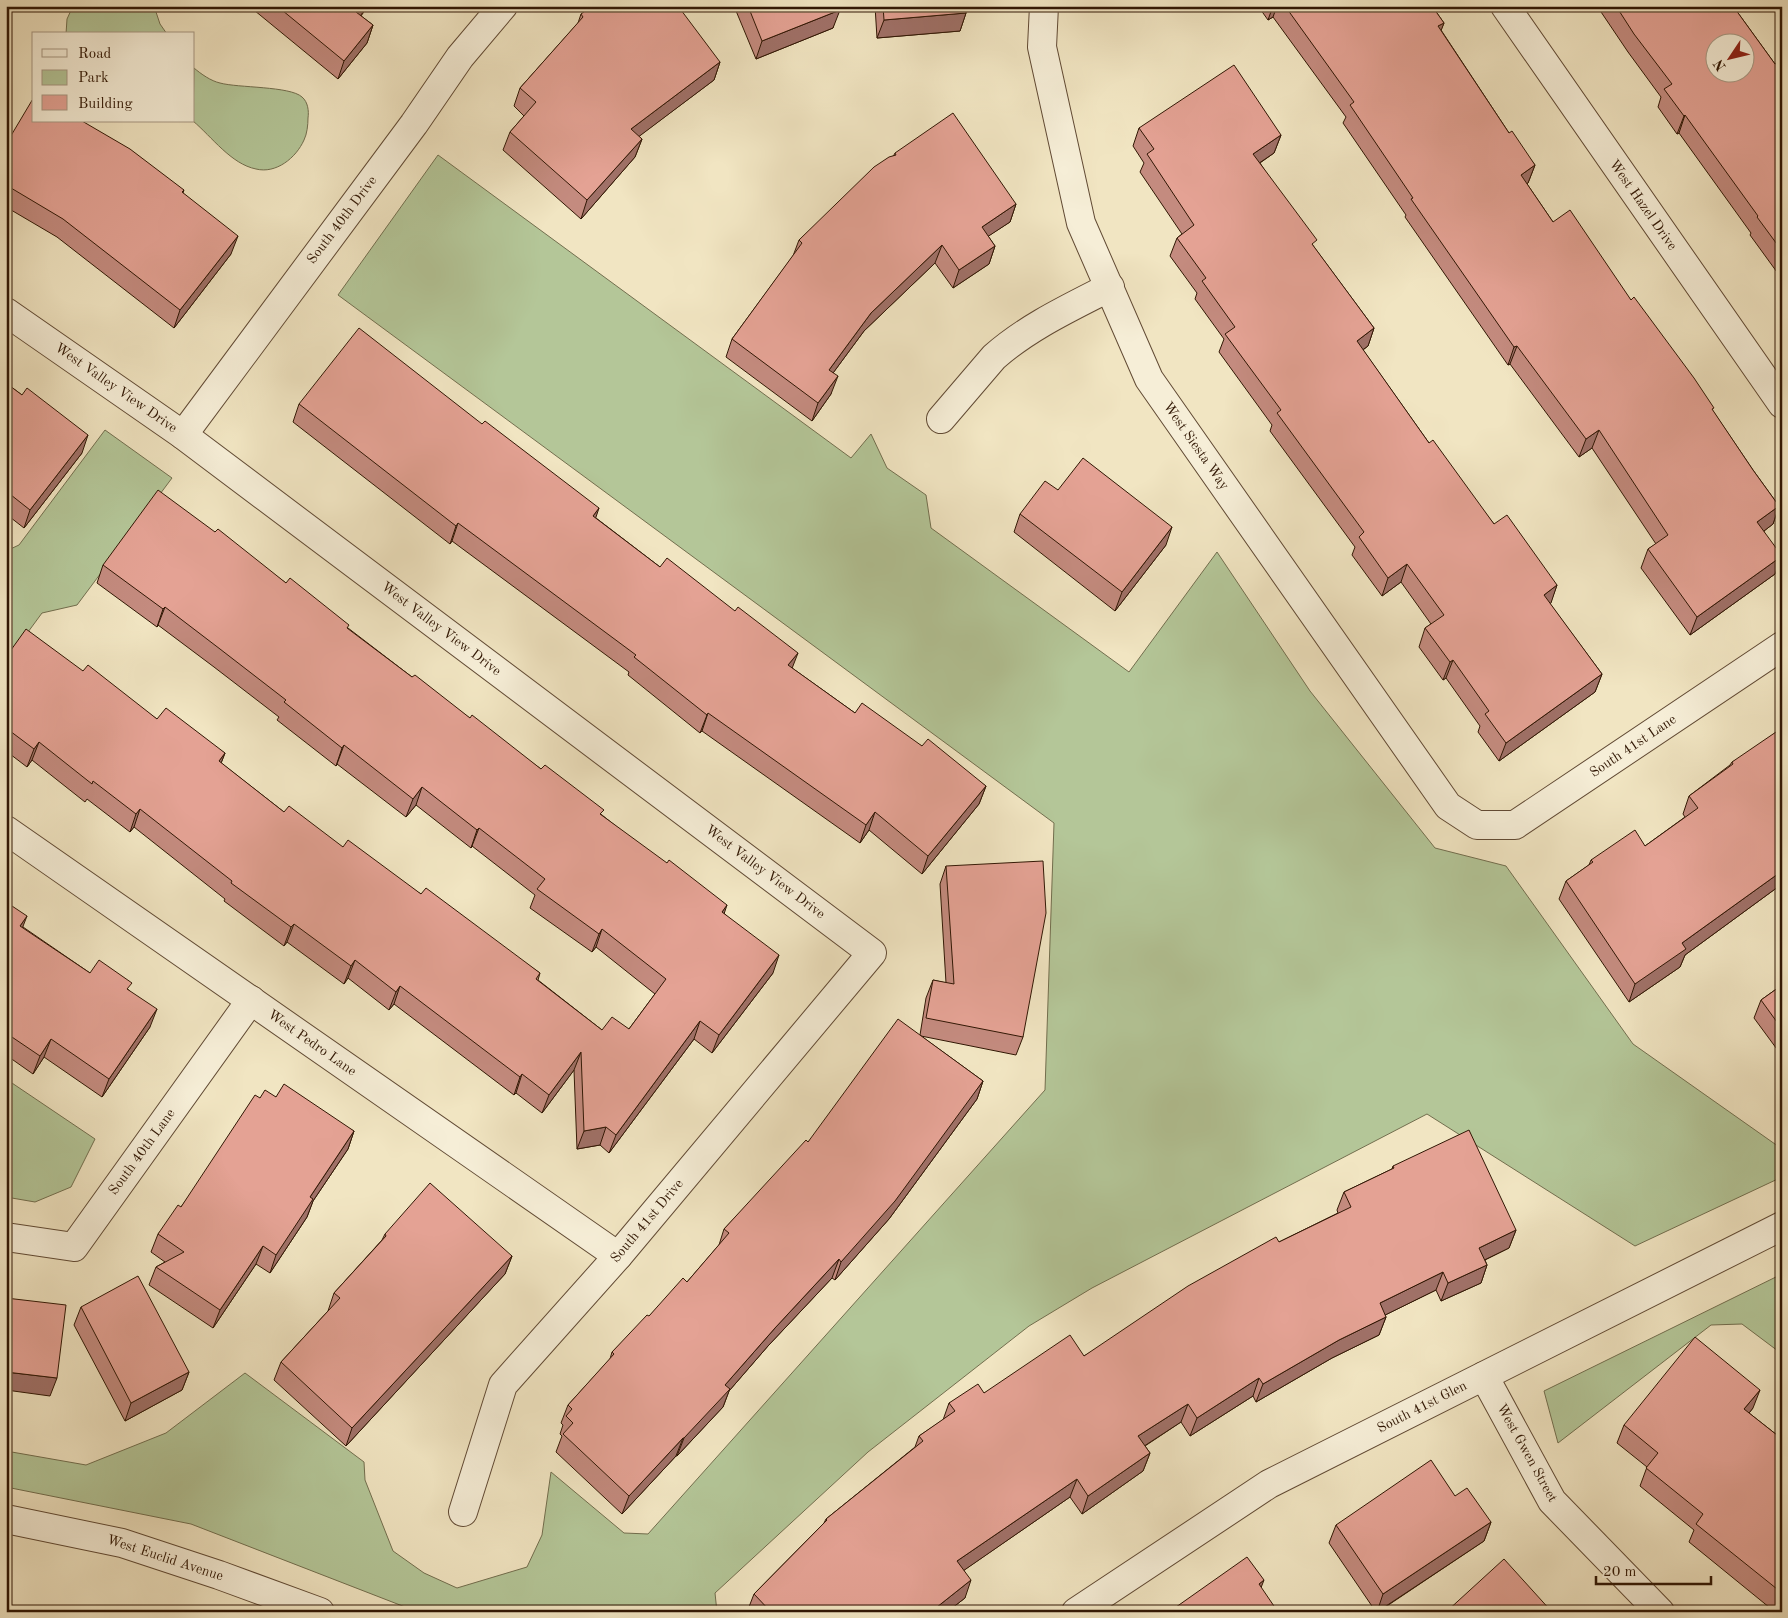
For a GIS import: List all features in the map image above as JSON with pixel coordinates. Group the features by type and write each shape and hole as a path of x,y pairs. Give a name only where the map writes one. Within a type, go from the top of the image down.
{"street":[{"name":"South 40th Drive","path":"183,435 408,132 460,57 503,6"},
{"name":"West Siesta Way","path":"1044,6 1042,47 1081,223 1149,379 1448,806 1477,825"},
{"name":"West Hazel Drive","path":"1505,6 1782,404"},
{"path":"941,419 1001,351 1035,326 1110,288"},
{"name":"West Valley View Drive","path":"6,312 183,435 872,953"},
{"name":"South 41st Lane","path":"1477,825 1515,825 1782,646"},
{"name":"West Pedro Lane","path":"6,830 618,1256"},
{"name":"South 41st Drive","path":"463,1512 503,1385 618,1256 872,953"},
{"name":"South 40th Lane","path":"6,1237 74,1247 251,1000"},
{"name":"South 41st Glen","path":"1076,1612 1268,1484 1782,1226"},
{"name":"West Gwen Street","path":"1484,1376 1552,1501 1660,1612"},
{"name":"West Euclid Avenue","path":"6,1519 122,1543 219,1575 320,1612"}],"green space":[{"path":"73,6 154,6 160,24 166,32 66,32 67,19"},
{"path":"195,69 213,81 228,85 287,91 296,93 306,101 308,107 308,126 304,140 296,153 278,167 263,170 256,169 238,162 194,122"},
{"path":"438,155 851,458 871,434 887,468 926,495 931,528 1129,672 1217,552 1310,691 1435,848 1506,866 1633,1044 1782,1149 1782,1177 1635,1246 1427,1114 1092,1288 1029,1326 868,1452 715,1593 717,1612 418,1612 191,1524 6,1487 6,1451 86,1465 166,1433 245,1373 364,1462 365,1480 393,1551 424,1573 457,1588 527,1567 542,1535 551,1472 624,1533 648,1534 1045,1090 1054,823 338,295"},
{"path":"105,430 172,478 77,605 42,613 6,662 6,551 19,545"},
{"path":"6,1079 95,1139 71,1187 35,1202 6,1197"},
{"path":"1782,1274 1782,1354 1742,1324 1711,1325 1558,1443 1544,1391"}],"building":[{"path":"277,6 361,6 356,12 373,25 344,61"},
{"path":"592,6 678,6 720,62 631,129 642,139 587,200 510,132 536,102 520,88 583,17 581,14"},
{"path":"748,6 838,6 840,10 762,41"},
{"path":"883,6 966,6 966,13 884,20"},
{"path":"1285,6 1432,6 1444,23 1438,26 1509,133 1512,131 1535,165 1521,175 1553,222 1570,210 1631,300 1634,297 1694,378 1714,408 1712,409 1779,506 1757,522 1782,556 1697,617 1648,549 1668,535 1599,430 1586,439 1517,346 1514,347 1411,199 1413,198 1350,105 1354,102"},
{"path":"1616,6 1733,6 1752,32 1706,32 1706,82 1756,82 1756,38 1775,64 1777,63 1782,70 1782,251 1685,115 1664,89 1672,84 1634,34"},
{"path":"1234,65 1281,135 1253,154 1317,240 1312,244 1374,328 1357,341 1429,443 1433,440 1494,524 1507,515 1557,585 1544,595 1602,674 1506,743 1485,714 1489,711 1453,660 1450,662 1425,628 1444,615 1407,564 1388,578 1359,537 1364,532 1277,413 1281,410 1225,334 1235,327 1202,281 1206,278 1177,238 1194,225 1147,154 1154,149 1139,128"},
{"path":"32,100 32,122 84,122 130,149 184,190 182,192 238,236 180,310 63,219 6,185 6,144"},
{"path":"953,113 1016,204 982,227 995,246 959,270 942,245 871,313 829,370 838,376 818,403 732,339 802,243 799,240 874,167 889,157 896,155 895,153"},
{"path":"359,328 482,424 485,421 599,508 593,516 660,567 667,558 735,611 738,607 798,653 788,665 855,713 862,703 922,746 928,739 986,786 928,856 875,812 866,825 708,713 707,715 634,657 636,655 458,523 456,526 299,404"},
{"path":"6,383 22,395 27,388 88,435 30,510 6,491"},
{"path":"1083,458 1172,527 1122,592 1020,514 1045,481 1058,490"},
{"path":"158,490 215,532 218,529 286,583 290,578 349,625 347,628 412,677 415,675 470,718 472,715 541,769 545,765 604,810 600,814 667,863 669,860 727,905 722,912 779,955 719,1035 700,1021 616,1135 606,1127 584,1131 581,1052 549,1095 522,1074 520,1077 400,986 396,992 355,960 351,966 294,924 291,927 231,883 232,881 140,809 136,814 93,781 92,784 39,742 34,749 6,728 6,657 26,629 83,671 88,665 157,719 166,708 225,753 219,761 284,812 289,806 343,847 348,840 421,894 426,888 540,973 536,979 602,1030 612,1017 629,1029 666,979 602,929 599,934 537,889 545,879 479,828 477,830 422,787 413,799 344,745 342,748 284,702 286,700 165,607 163,609 103,565"},
{"path":"1776,732 1782,740 1782,871 1682,943 1686,949 1635,984 1566,881 1593,862 1591,860 1635,830 1645,846 1698,808 1689,796 1733,764 1732,762"},
{"path":"1043,861 1046,913 1023,1037 926,1018 933,980 954,984 946,866"},
{"path":"6,902 27,916 20,926 90,973 99,960 132,983 127,989 157,1009 109,1079 51,1039 40,1056 6,1033"},
{"path":"1782,985 1782,1029 1761,1000"},
{"path":"898,1019 983,1081 895,1201 841,1262 839,1259 775,1328 725,1385 730,1389 629,1496 563,1434 573,1423 566,1416 572,1409 568,1405 614,1354 612,1352 647,1315 649,1316 683,1278 687,1282 729,1233 724,1229 806,1140 808,1142"},
{"path":"284,1084 354,1131 310,1197 313,1199 276,1255 263,1246 220,1310 156,1267 184,1252 158,1234 178,1205 181,1207 255,1095 260,1098 265,1090 276,1097"},
{"path":"1469,1130 1516,1230 1479,1248 1487,1265 1448,1283 1443,1272 1380,1303 1386,1317 1339,1340 1263,1384 1259,1378 1197,1418 1188,1404 1138,1436 1150,1453 1088,1496 1077,1479 957,1561 971,1580 937,1607 938,1609 935,1612 771,1612 754,1594 826,1519 923,1441 919,1436 955,1411 949,1403 978,1384 984,1393 1070,1335 1084,1356 1188,1286 1276,1237 1279,1242 1351,1207 1344,1192 1394,1168 1393,1166"},
{"path":"430,1183 512,1256 352,1428 281,1362 340,1298 334,1293 386,1236 385,1234"},
{"path":"138,1276 189,1372 131,1403 81,1307"},
{"path":"6,1298 66,1305 57,1378 6,1372"},
{"path":"1695,1337 1760,1390 1744,1409 1782,1439 1782,1593 1696,1524 1703,1514 1646,1468 1658,1453 1624,1425"},
{"path":"1431,1460 1455,1496 1467,1488 1491,1522 1383,1594 1336,1525"},
{"path":"1247,1557 1264,1580 1259,1584 1278,1612 1169,1612"},
{"path":"1504,1559 1552,1612 1446,1612"}]}
